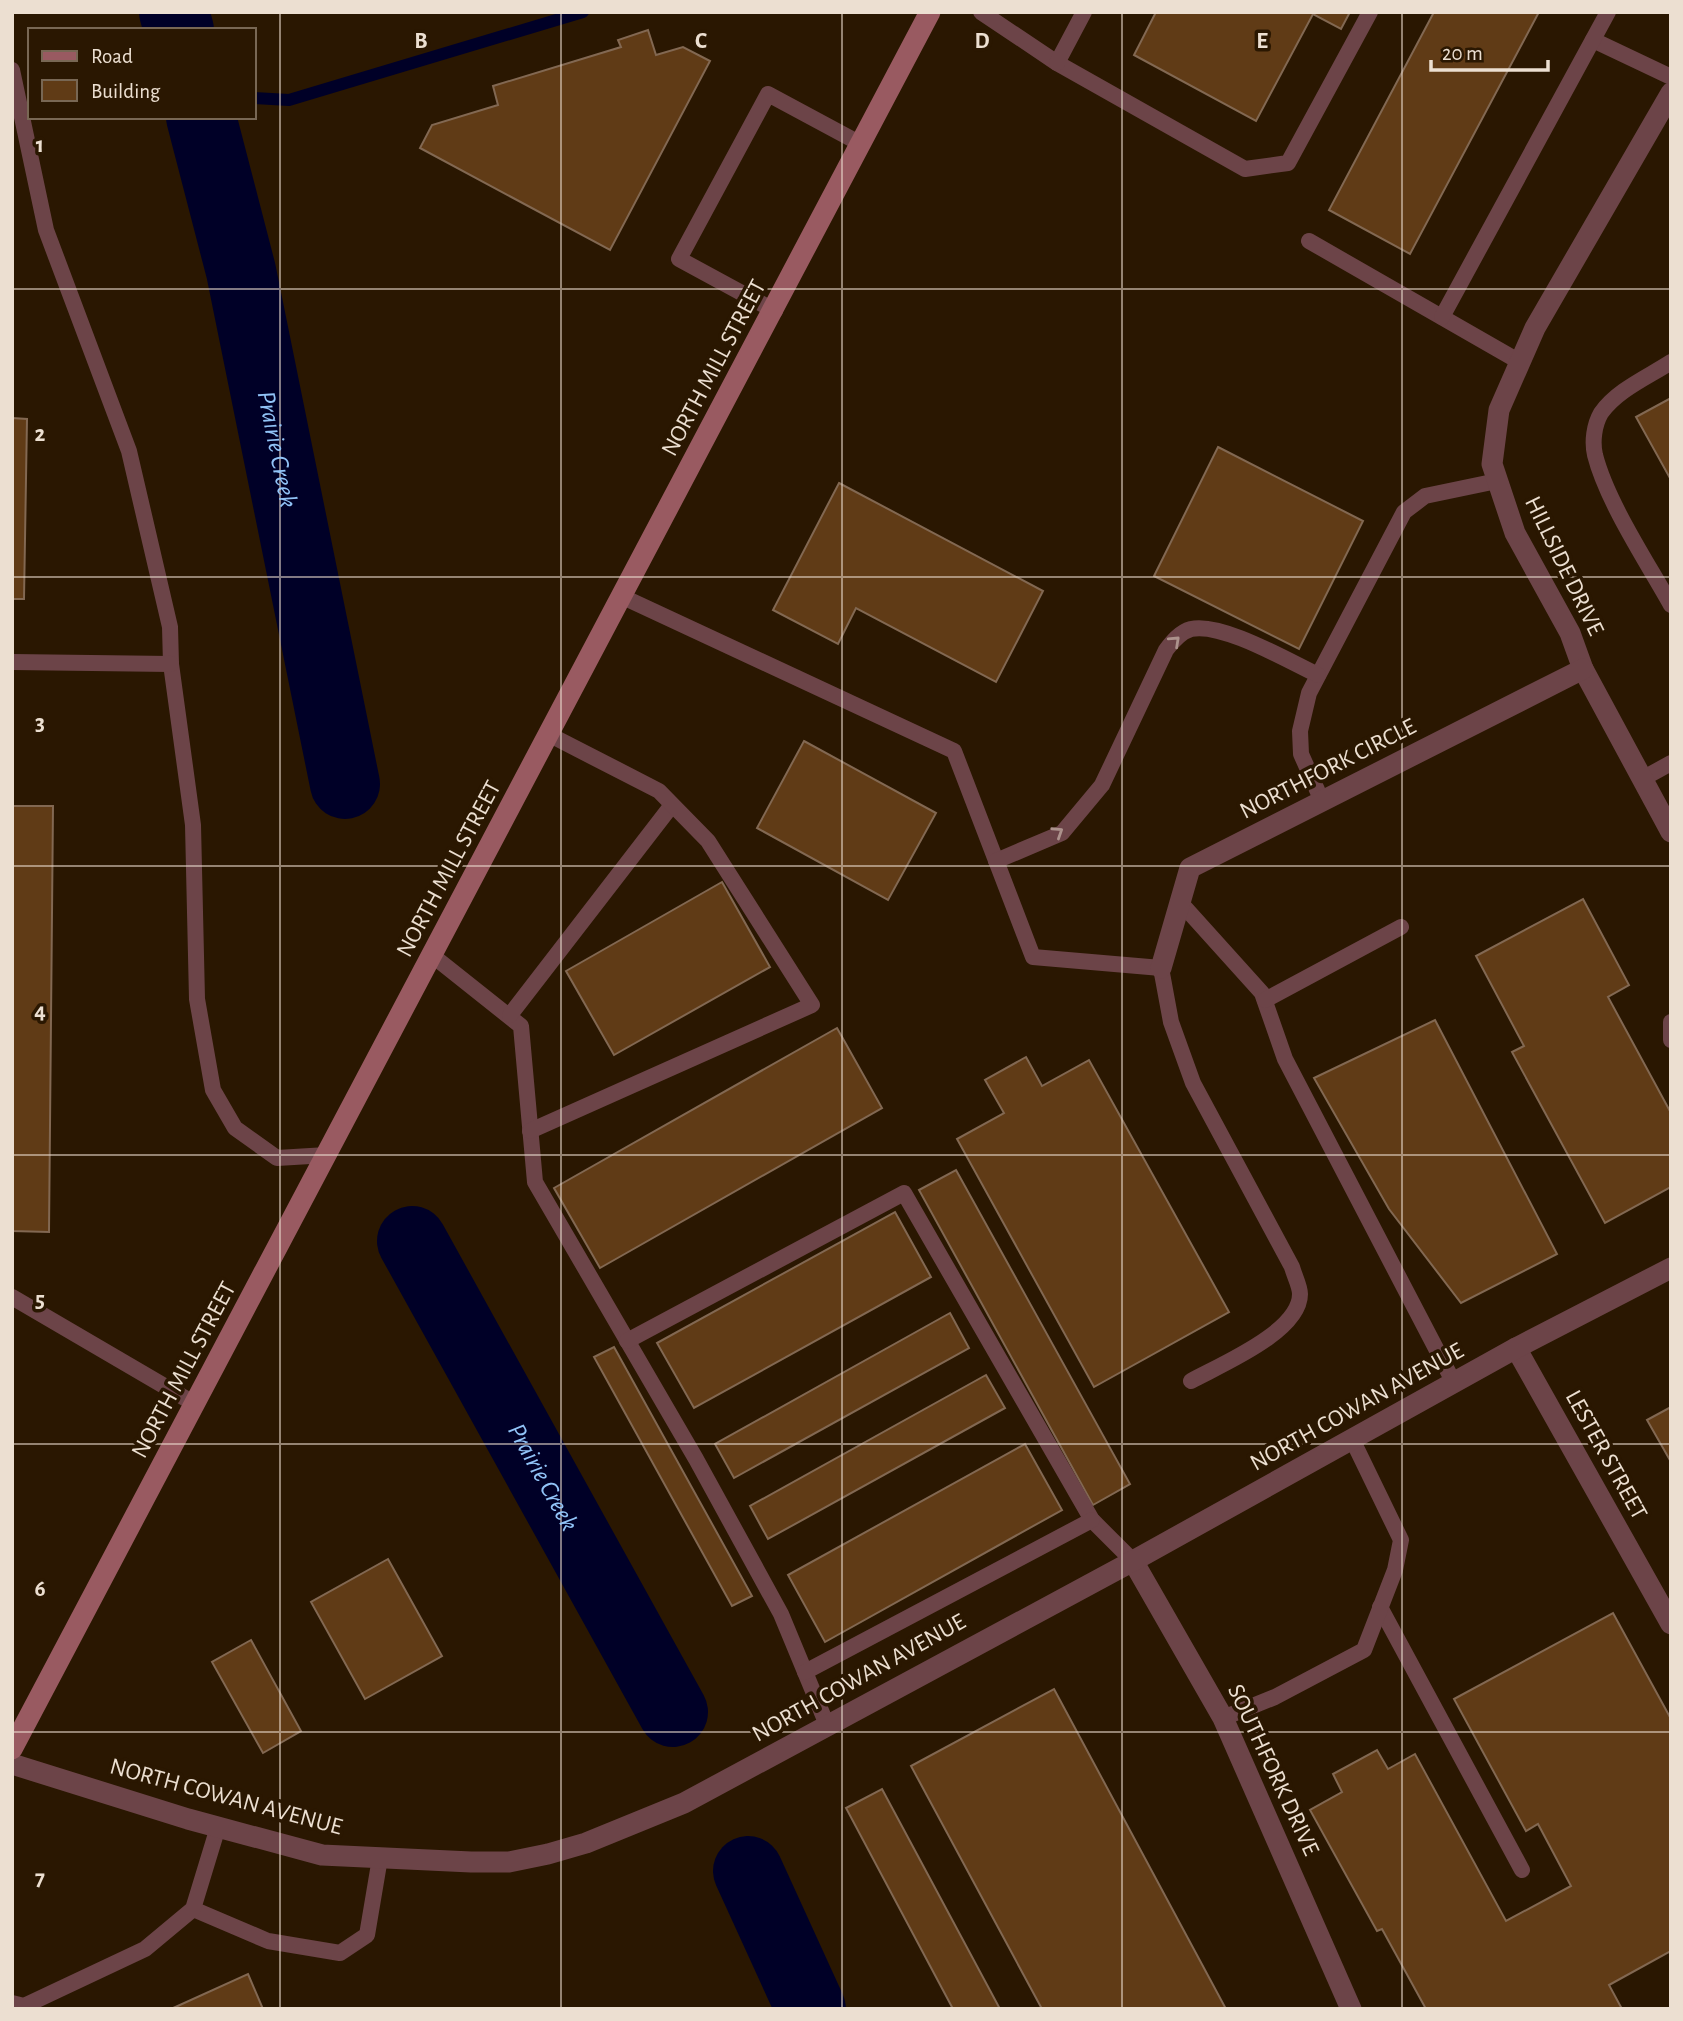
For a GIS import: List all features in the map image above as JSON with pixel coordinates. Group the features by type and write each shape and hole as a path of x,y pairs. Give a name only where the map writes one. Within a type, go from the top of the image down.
{"main road":[{"name":"NORTH MILL STREET","path":"12,1749 775,311 930,12"}],"street":[{"name":"HILLSIDE DRIVE","path":"1671,93 1535,328 1499,410 1492,464 1515,533 1570,633 1583,669 1671,832"},
{"name":"NORTHFORK CIRCLE","path":"1161,968 1190,868 1583,669"},
{"name":"NORTH COWAN AVENUE","path":"12,1764 218,1827 322,1855 509,1862 586,1843 684,1803 1133,1561 1516,1348 1671,1268"},
{"name":"LESTER STREET","path":"1516,1348 1671,1624"},
{"name":"SOUTHFORK DRIVE","path":"1133,1561 1223,1718 1351,2009"}],"lane":[{"path":"981,12 1056,63 1245,169 1288,163 1370,12"},
{"path":"1056,63 1084,12"},
{"path":"1442,317 1608,12"},
{"path":"1593,40 1671,76"},
{"path":"12,70 46,230 130,451 170,627 171,664 193,825 197,999 213,1090 235,1128 277,1157 327,1155"},
{"path":"775,311 679,259 768,94 861,144"},
{"path":"1309,241 1520,362"},
{"path":"1671,362 1617,396 1600,415 1594,433 1594,453 1605,483 1671,605"},
{"path":"1322,801 1301,754 1300,731 1309,693 1404,512 1425,496 1497,481"},
{"path":"623,597 954,751 1033,957 1161,968 1171,1022 1193,1083 1292,1268 1300,1295 1292,1318 1274,1335 1191,1381"},
{"path":"996,861 1062,833 1102,785 1166,650 1175,638 1189,629 1213,629 1318,675"},
{"path":"12,662 171,664"},
{"path":"530,1131 812,1005 708,841 659,791 550,735"},
{"path":"1642,779 1671,763"},
{"path":"509,1015 672,805"},
{"path":"1180,902 1265,1000 1285,1059 1454,1383"},
{"path":"1265,1000 1401,927"},
{"path":"433,956 522,1026 535,1182 696,1459 781,1614 827,1725"},
{"path":"1671,1022 1671,1040"},
{"path":"627,1340 904,1193 1091,1520 1133,1561"},
{"path":"12,1297 195,1404"},
{"path":"1223,1718 1275,1697 1364,1650 1395,1570 1401,1539 1352,1439"},
{"path":"805,1672 1091,1520"},
{"path":"1380,1607 1522,1870"},
{"path":"12,2003 24,2006 145,1949 193,1909 218,1827"},
{"path":"193,1909 268,1941 341,1953 367,1936 380,1858"}],"building":[{"path":"1156,12 1350,12 1341,29 1313,14 1256,121 1134,55"},
{"path":"1434,12 1539,12 1410,254 1329,210"},
{"path":"648,30 656,55 683,47 710,61 610,250 420,148 432,125 498,105 493,86 621,47 618,40"},
{"path":"1671,398 1671,480 1636,417"},
{"path":"12,418 27,419 24,599 12,599"},
{"path":"1218,447 1363,521 1299,649 1154,576"},
{"path":"839,483 1043,591 996,682 856,608 838,644 773,610"},
{"path":"804,741 936,813 888,900 757,828"},
{"path":"12,806 53,806 49,1232 12,1231"},
{"path":"722,882 770,967 614,1055 566,971"},
{"path":"1583,899 1629,985 1608,997 1671,1113 1671,1187 1605,1223 1512,1052 1524,1046 1476,956"},
{"path":"1435,1020 1557,1254 1461,1303 1389,1209 1314,1078"},
{"path":"837,1028 882,1108 600,1268 554,1188"},
{"path":"1026,1057 1042,1086 1089,1060 1229,1312 1094,1387 957,1139 1004,1113 985,1080"},
{"path":"956,1170 1130,1484 1093,1505 919,1190"},
{"path":"895,1212 931,1277 694,1408 657,1343"},
{"path":"950,1313 969,1348 734,1478 715,1444"},
{"path":"614,1347 752,1596 732,1606 594,1357"},
{"path":"986,1375 1005,1408 768,1539 750,1506"},
{"path":"1671,1407 1671,1462 1647,1420"},
{"path":"1025,1444 1062,1510 825,1642 788,1575"},
{"path":"388,1559 442,1656 365,1699 311,1602"},
{"path":"1613,1613 1671,1719 1671,1951 1609,1985 1622,2009 1426,2009 1382,1929 1377,1931 1310,1810 1342,1792 1333,1774 1377,1750 1388,1769 1415,1754 1506,1921 1571,1886 1538,1824 1526,1831 1454,1699"},
{"path":"251,1640 301,1731 263,1753 212,1662"},
{"path":"1054,1689 1226,2009 1042,2009 911,1766"},
{"path":"882,1789 1000,2009 953,2009 846,1808"},
{"path":"248,1974 263,2009 171,2009"}],"waterway":[{"name":"Prairie Creek","path":"174,12 178,28"},
{"path":"256,98 289,100 583,12"},
{"name":"Prairie Creek","path":"202,119 241,271 345,784"},
{"name":"Prairie Creek","path":"412,1241 673,1712"},
{"name":"Prairie Creek","path":"748,1871 811,2009"}]}
